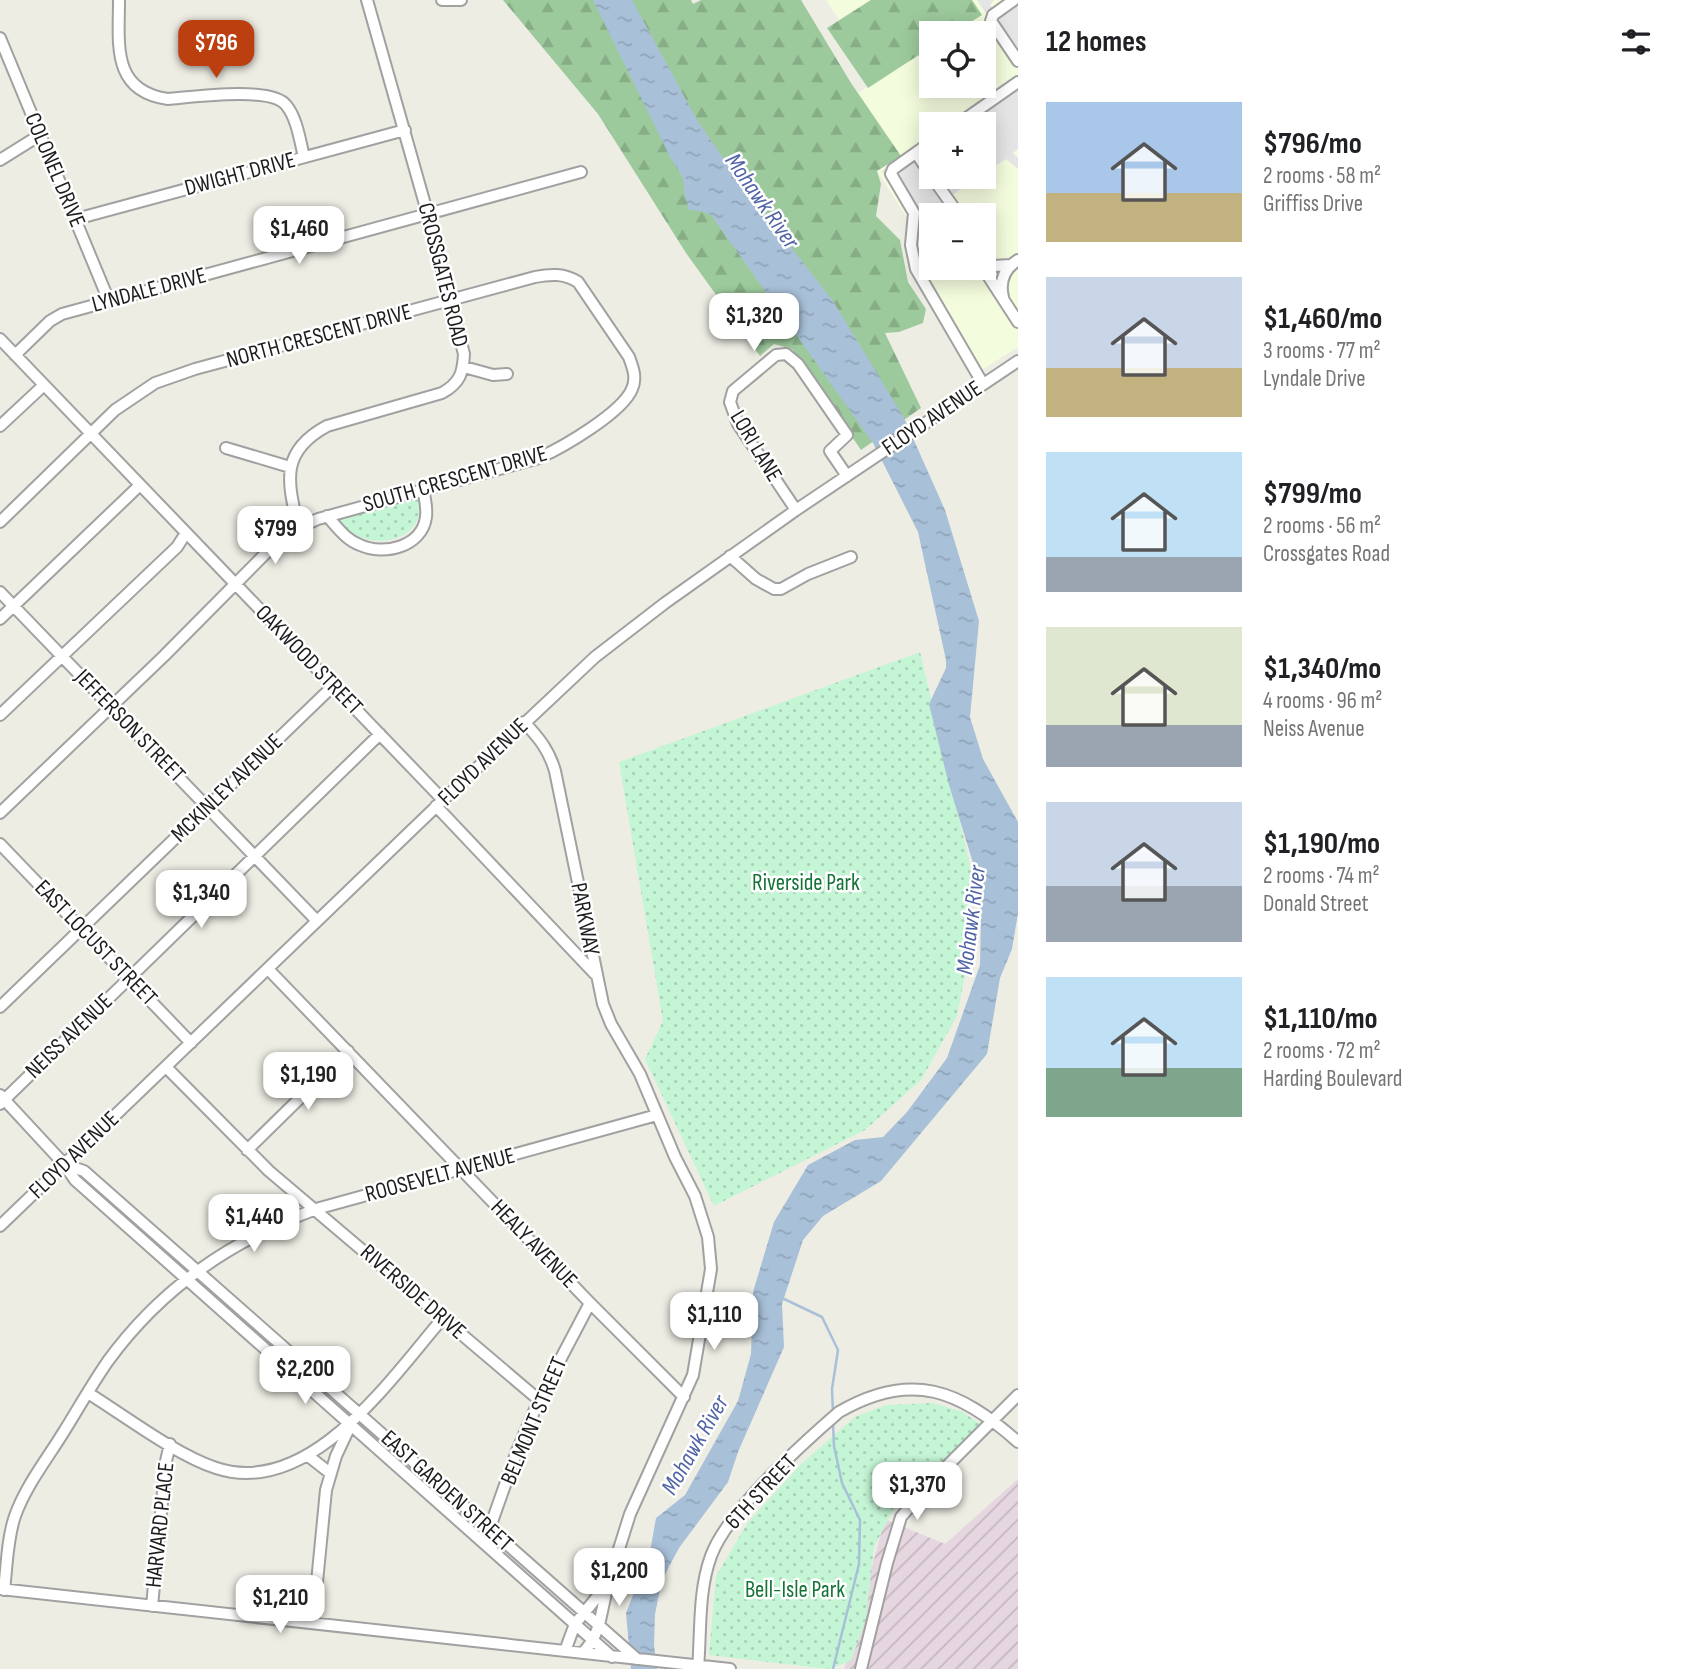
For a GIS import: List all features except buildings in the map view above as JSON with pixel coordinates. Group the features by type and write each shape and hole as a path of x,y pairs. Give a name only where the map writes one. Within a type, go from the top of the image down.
{"street":[{"path":"119,0 119,55 123,69 141,90 153,97 168,99 260,93 279,99 286,104 292,115 304,157"},
{"name":"CROSSGATES ROAD","path":"290,467 294,456 315,433 327,426 442,393 454,387 461,378 464,367 464,354 428,215 367,0"},
{"path":"442,0 461,0"},
{"path":"1014,0 993,15 991,21 1018,61"},
{"name":"COLONEL DRIVE","path":"0,38 109,301"},
{"path":"975,112 1018,82"},
{"name":"DWIGHT DRIVE","path":"76,219 405,130"},
{"path":"0,160 40,135"},
{"path":"919,151 893,169 891,174 914,212 911,245 915,269 983,384"},
{"path":"916,153 919,157"},
{"name":"LYNDALE DRIVE","path":"15,355 50,321 62,314 581,172"},
{"path":"996,266 1014,262"},
{"path":"1005,303 1001,286 1004,274 1014,262"},
{"name":"NORTH CRESCENT DRIVE","path":"0,522 115,410 155,383 195,369 534,276 553,274 572,278 588,295 629,357 635,376"},
{"path":"991,280 1018,322"},
{"name":"OAKWOOD STREET","path":"0,339 380,734 439,803 596,975"},
{"name":"LORI LANE","path":"796,510 738,424 730,402 733,391 776,355 786,354 798,364 847,435 830,451 847,476"},
{"name":"FLOYD AVENUE","path":"0,1226 439,803 595,657 730,556 1018,361"},
{"path":"464,367 493,375 507,374"},
{"name":"SOUTH CRESCENT DRIVE","path":"298,527 327,516 525,462 559,448 624,401 632,391 635,376"},
{"path":"0,426 44,385"},
{"path":"0,813 265,554 298,527 289,486 290,467 226,448"},
{"path":"0,619 140,485"},
{"path":"327,516 355,543 375,550 388,550 415,538 422,529 426,517 423,489"},
{"path":"0,715 177,547 186,533"},
{"path":"730,556 765,585 781,589 850,556"},
{"name":"JEFFERSON STREET","path":"0,592 317,921"},
{"name":"MCKINLEY AVENUE","path":"0,1007 333,686"},
{"name":"PARKWAY","path":"524,723 543,742 555,771 603,1004 611,1024 640,1074 695,1196 708,1237 711,1269 697,1360 684,1397 630,1514 608,1584 599,1625 593,1640 583,1653"},
{"name":"NEISS AVENUE","path":"1,1099 256,857 380,734"},
{"name":"EAST LOCUST STREET","path":"0,844 191,1043"},
{"name":"HEALY AVENUE","path":"268,969 684,1397"},
{"path":"247,1150 348,1051"},
{"name":"RIVERSIDE DRIVE","path":"166,1067 247,1150 539,1401"},
{"name":"EAST GARDEN STREET","path":"1,1099 64,1164 75,1180 593,1640 620,1654 698,1667"},
{"name":"ROOSEVELT AVENUE","path":"2,1589 15,1515 88,1393 108,1361 135,1327 197,1270 254,1236 316,1209 657,1115"},
{"name":"EAST GARDEN STREET","path":"64,1164 84,1171 197,1270 599,1625 620,1654"},
{"name":"BELMONT STREET","path":"484,1542 517,1451 539,1401 590,1303"},
{"path":"88,1393 198,1461 235,1472 273,1469 307,1455 351,1424 443,1318"},
{"name":"6TH STREET","path":"698,1667 706,1573 720,1538 735,1515 839,1412 873,1395 913,1389 953,1396 974,1406 1018,1441"},
{"path":"862,1669 887,1563 901,1517 924,1489 1018,1395"},
{"path":"313,1623 323,1511 330,1473 351,1424"},
{"name":"HARVARD PLACE","path":"152,1606 170,1444"},
{"path":"307,1455 330,1473"},
{"path":"565,1651 575,1625 608,1584"},
{"path":"2,1589 583,1653 620,1654"},
{"path":"698,1667 730,1669"}],"shaded area":[{"path":"826,0 870,0 839,20"},
{"path":"972,0 1018,0 1018,347 971,377 911,272 905,238 907,218 877,171 900,156 858,93 919,55 919,98 996,98 996,21 972,21 982,15"},
{"path":"977,0 994,0 990,5 994,9 1018,0 1018,68 996,37 996,21 987,21 987,15"},
{"path":"1018,73 1018,149 1013,153 1018,158 1018,169 1006,159 996,165 996,112 966,112 986,98 996,98 996,91"},
{"path":"919,145 919,189 961,189 941,203 919,203 918,219 909,213 882,171"},
{"path":"1018,1479 1018,1669 844,1669 885,1519 945,1544"}],"green space":[{"path":"503,0 691,0 693,4 701,0 801,0 851,83 901,156 877,171 881,184 876,216 900,240 908,282 926,309 923,323 899,332 885,333 921,408 861,450 792,349 774,344 760,356 686,253 598,114"},
{"path":"871,0 972,0 982,15 972,21 919,21 919,55 868,88 827,28"},
{"path":"419,491 419,516 407,533 397,538 385,541 361,537 350,532 336,514"},
{"name":"Riverside Park","path":"920,652 971,869 969,953 957,1016 921,1080 865,1130 714,1206 645,1059 663,1021 619,762"},
{"name":"Bell-Isle Park","path":"933,1403 963,1412 981,1425 895,1506 874,1547 866,1619 851,1661 828,1669 709,1655 716,1576 748,1522 801,1464 855,1417 886,1405"}],"water":[{"path":"593,0 632,0 697,120 734,174 833,301 904,418 945,510 979,621 970,717 983,759 1018,822 1018,913 1012,949 1000,978 987,1054 881,1181 823,1216 803,1240 782,1304 784,1347 738,1452 728,1482 679,1548 662,1580 655,1614 654,1645 657,1669 631,1669 626,1613 650,1552 656,1518 685,1495 738,1401 751,1354 753,1292 774,1222 808,1165 855,1140 883,1137 907,1112 947,1058 980,965 981,913 974,866 949,785 929,704 946,668 946,660 918,532 873,443 711,215 689,210 683,178 669,155"}],"waterway":[{"path":"782,1298 822,1317 838,1350 832,1389 833,1413"},
{"path":"833,1423 834,1446 842,1483 860,1520 859,1564 833,1669"}],"water label":[{"name":"Mohawk River","path":"762,201"},
{"name":"Mohawk River","path":"971,920"},
{"name":"Mohawk River","path":"695,1445"}]}
